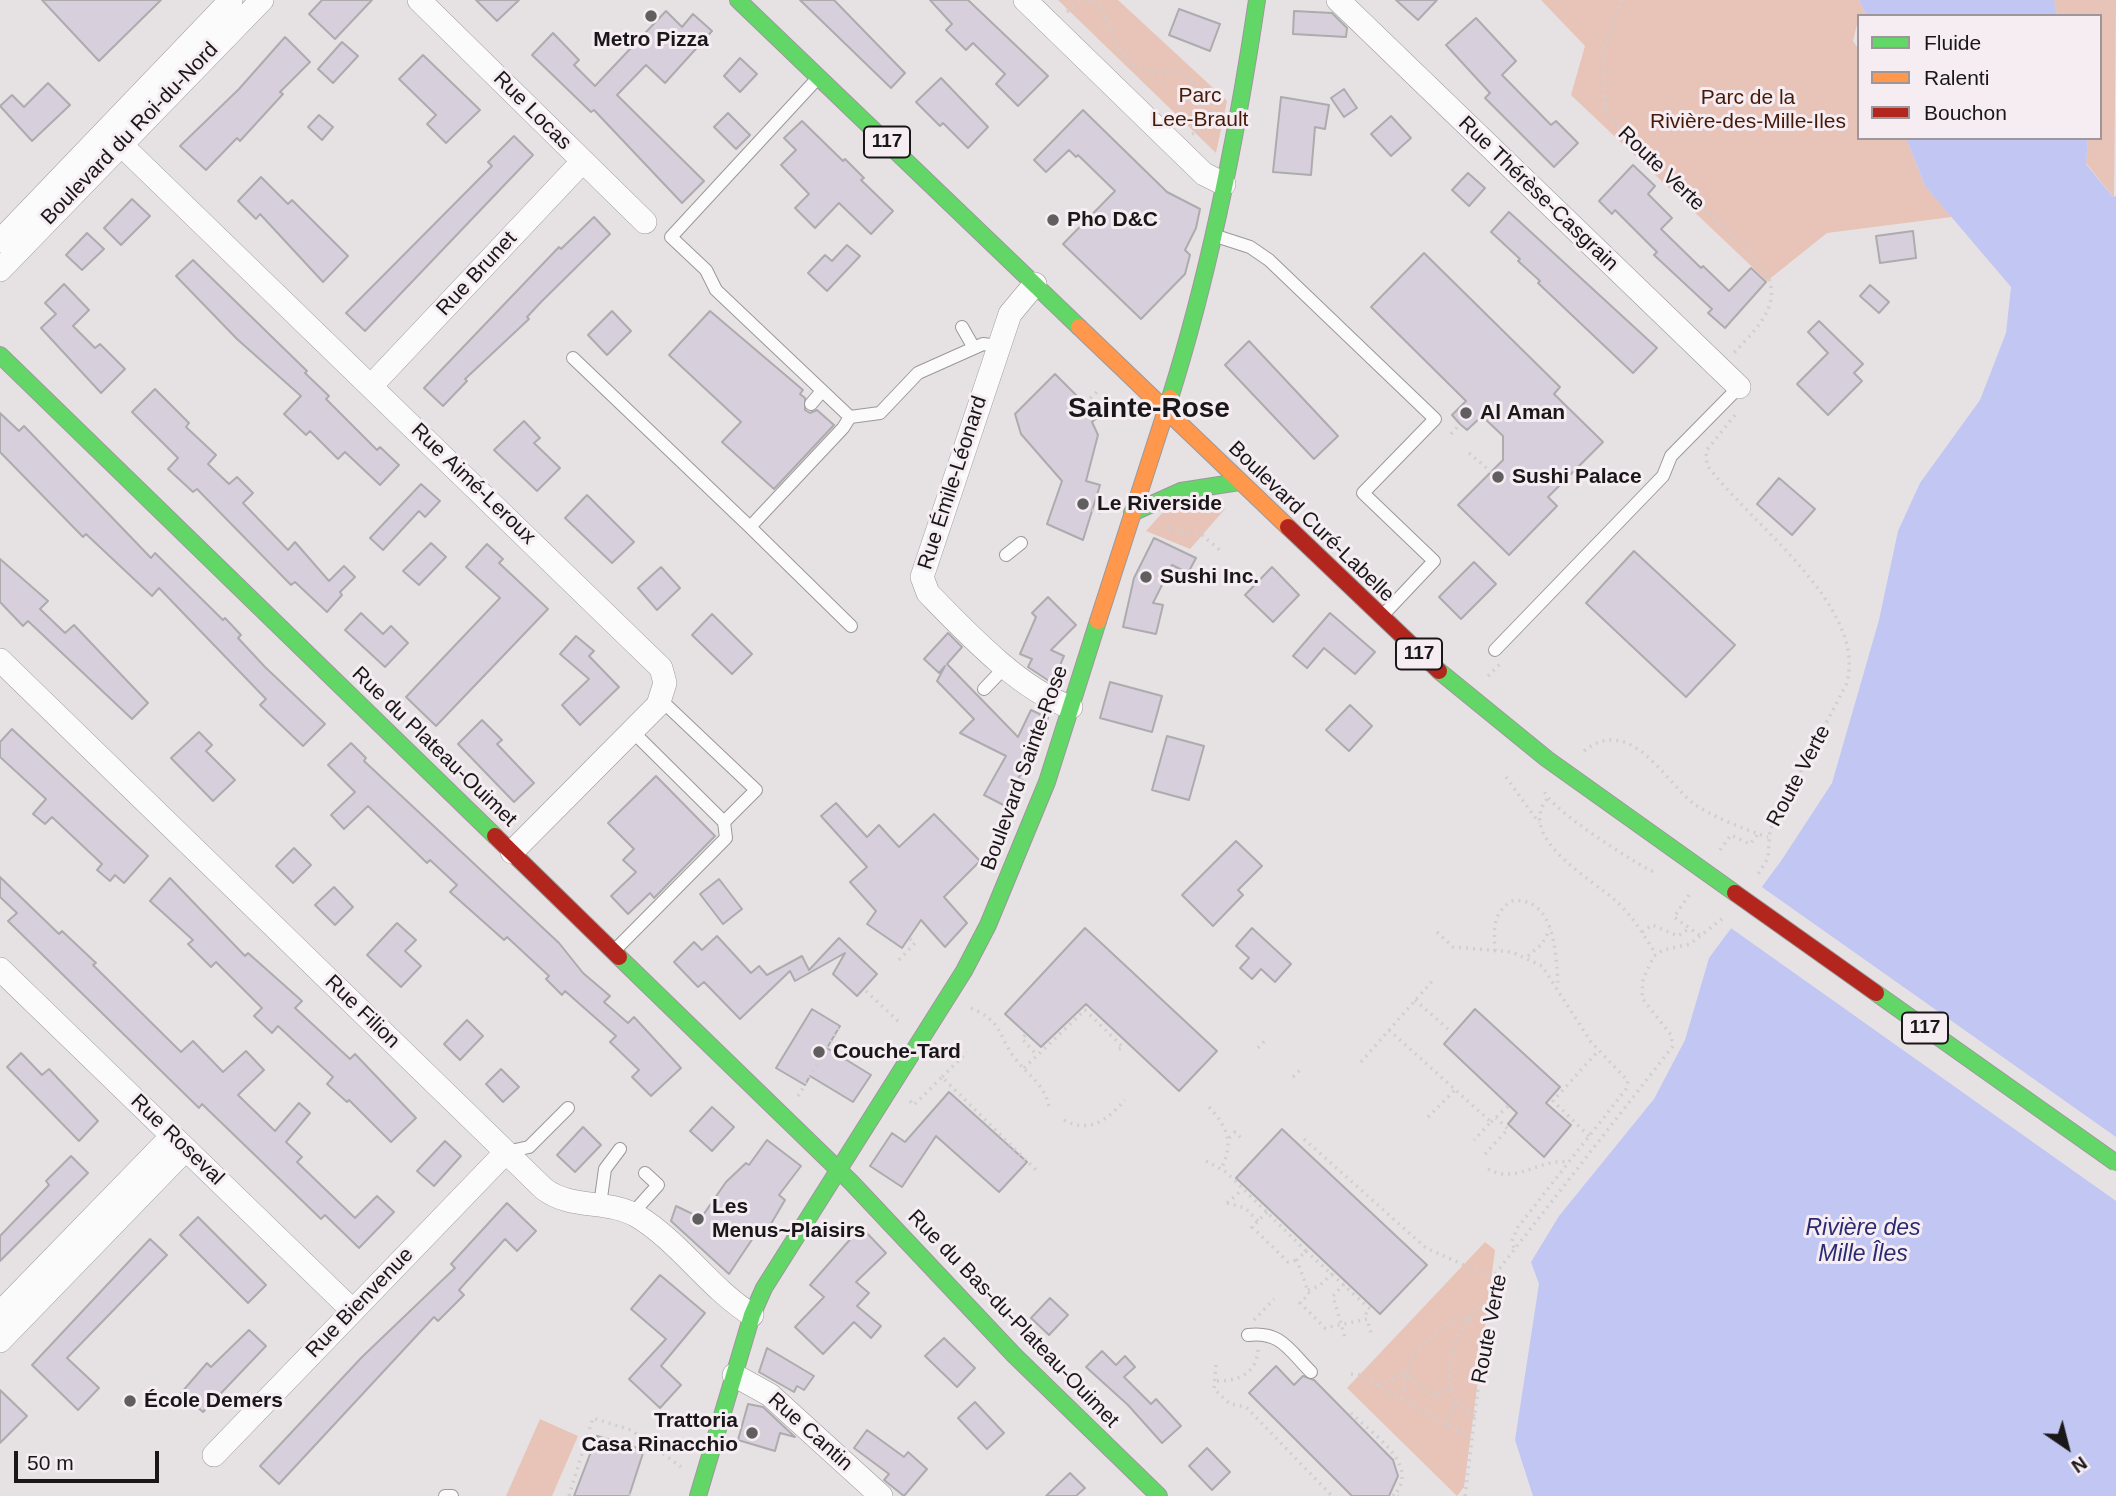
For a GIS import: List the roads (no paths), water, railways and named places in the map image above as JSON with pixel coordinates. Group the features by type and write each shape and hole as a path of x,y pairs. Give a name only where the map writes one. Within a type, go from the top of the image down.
{"street":[{"name":"Boulevard du Roi-du-Nord","path":"0,270 232,0"},
{"name":"Boulevard du Roi-du-Nord","path":"0,241 262,0"},
{"name":"Rue Locas","path":"419,0 645,222"},
{"name":"Boulevard Curé-Labelle","path":"738,0 1380,618 1505,727 2116,1163"},
{"path":"1025,0 1204,174 1224,184"},
{"name":"Boulevard Sainte-Rose","path":"698,1496 752,1315 778,1262 953,992 981,940 1019,858 1071,707 1164,411 1194,289 1214,235 1257,0"},
{"name":"Rue Thérèse-Casgrain","path":"1338,0 1738,398"},
{"name":"Rue Aimé-Leroux","path":"114,138 652,656 664,676 661,700"},
{"name":"Rue Brunet","path":"371,386 583,161"},
{"name":"Rue Émile-Léonard","path":"1035,284 1014,306 998,346 922,577 928,593 1038,694 1071,707"},
{"name":"Rue du Plateau-Ouimet","path":"0,355 839,1170"},
{"path":"1132,513 1181,491 1239,482"},
{"name":"Rue Filion","path":"0,660 552,1195 565,1201 600,1205 632,1214 652,1226 732,1301 752,1315"},
{"path":"512,852 661,700"},
{"name":"Rue Roseval","path":"5,983 179,1143 353,1311"},
{"path":"0,1313 179,1143"},
{"path":"0,1341 179,1143"},
{"name":"Rue Bienvenue","path":"214,1455 506,1152"},
{"name":"Rue du Bas-du-Plateau-Ouimet","path":"839,1170 1014,1354 1159,1496"},
{"name":"Rue Cantin","path":"734,1375 770,1395 881,1496"}],"lane":[{"path":"819,77 671,237 706,270 716,290 850,417"},
{"path":"1214,235 1250,247 1269,260 1435,419 1363,493 1434,561 1380,618"},
{"path":"962,327 974,348"},
{"path":"750,527 850,417 880,413 918,373 988,343 998,346"},
{"path":"573,358 851,626"},
{"path":"811,404 822,391"},
{"path":"1494,650 1663,476 1671,456 1738,398"},
{"path":"1006,555 1021,543"},
{"path":"984,689 1006,666"},
{"path":"661,700 756,790 724,822"},
{"path":"614,951 726,838 724,822 632,731"},
{"path":"506,1152 529,1147 568,1108"},
{"path":"600,1205 605,1169 620,1149"},
{"path":"632,1214 658,1185 646,1173"},
{"path":"1246,1332 1275,1336 1311,1372"},
{"path":"445,1496 452,1496"}],"water":[{"path":"1859,0 2054,0 2057,14 1866,14"},
{"name":"Rivière des Mille Îles","path":"1907,140 2088,140 2086,164 2113,197 2116,196 2116,1496 1533,1496 1515,1440 1539,1284 1531,1262 1559,1216 1654,1099 1685,1040 1709,958 1781,861 1832,783 1879,620 1898,531 1920,483 1980,400 2006,333 2011,287 1925,186"}],"place":[{"name":"Metro Pizza","path":"651,16"},
{"name":"Pho D&C","path":"1053,220"},
{"name":"Al Aman","path":"1466,413"},
{"name":"Sushi Palace","path":"1498,477"},
{"name":"Le Riverside","path":"1083,504"},
{"name":"Sushi Inc.","path":"1146,577"},
{"name":"Couche-Tard","path":"819,1052"},
{"name":"Les Menus~Plaisirs","path":"698,1219"},
{"name":"École Demers","path":"130,1401"},
{"name":"Trattoria Casa Rinacchio","path":"752,1433"}],"district":[{"name":"Sainte-Rose","path":"1149,409"}],"park label":[{"name":"Parc Lee-Brault","path":"1200,108"},
{"name":"Parc de la Rivière-des-Mille-Iles","path":"1748,110"}]}
